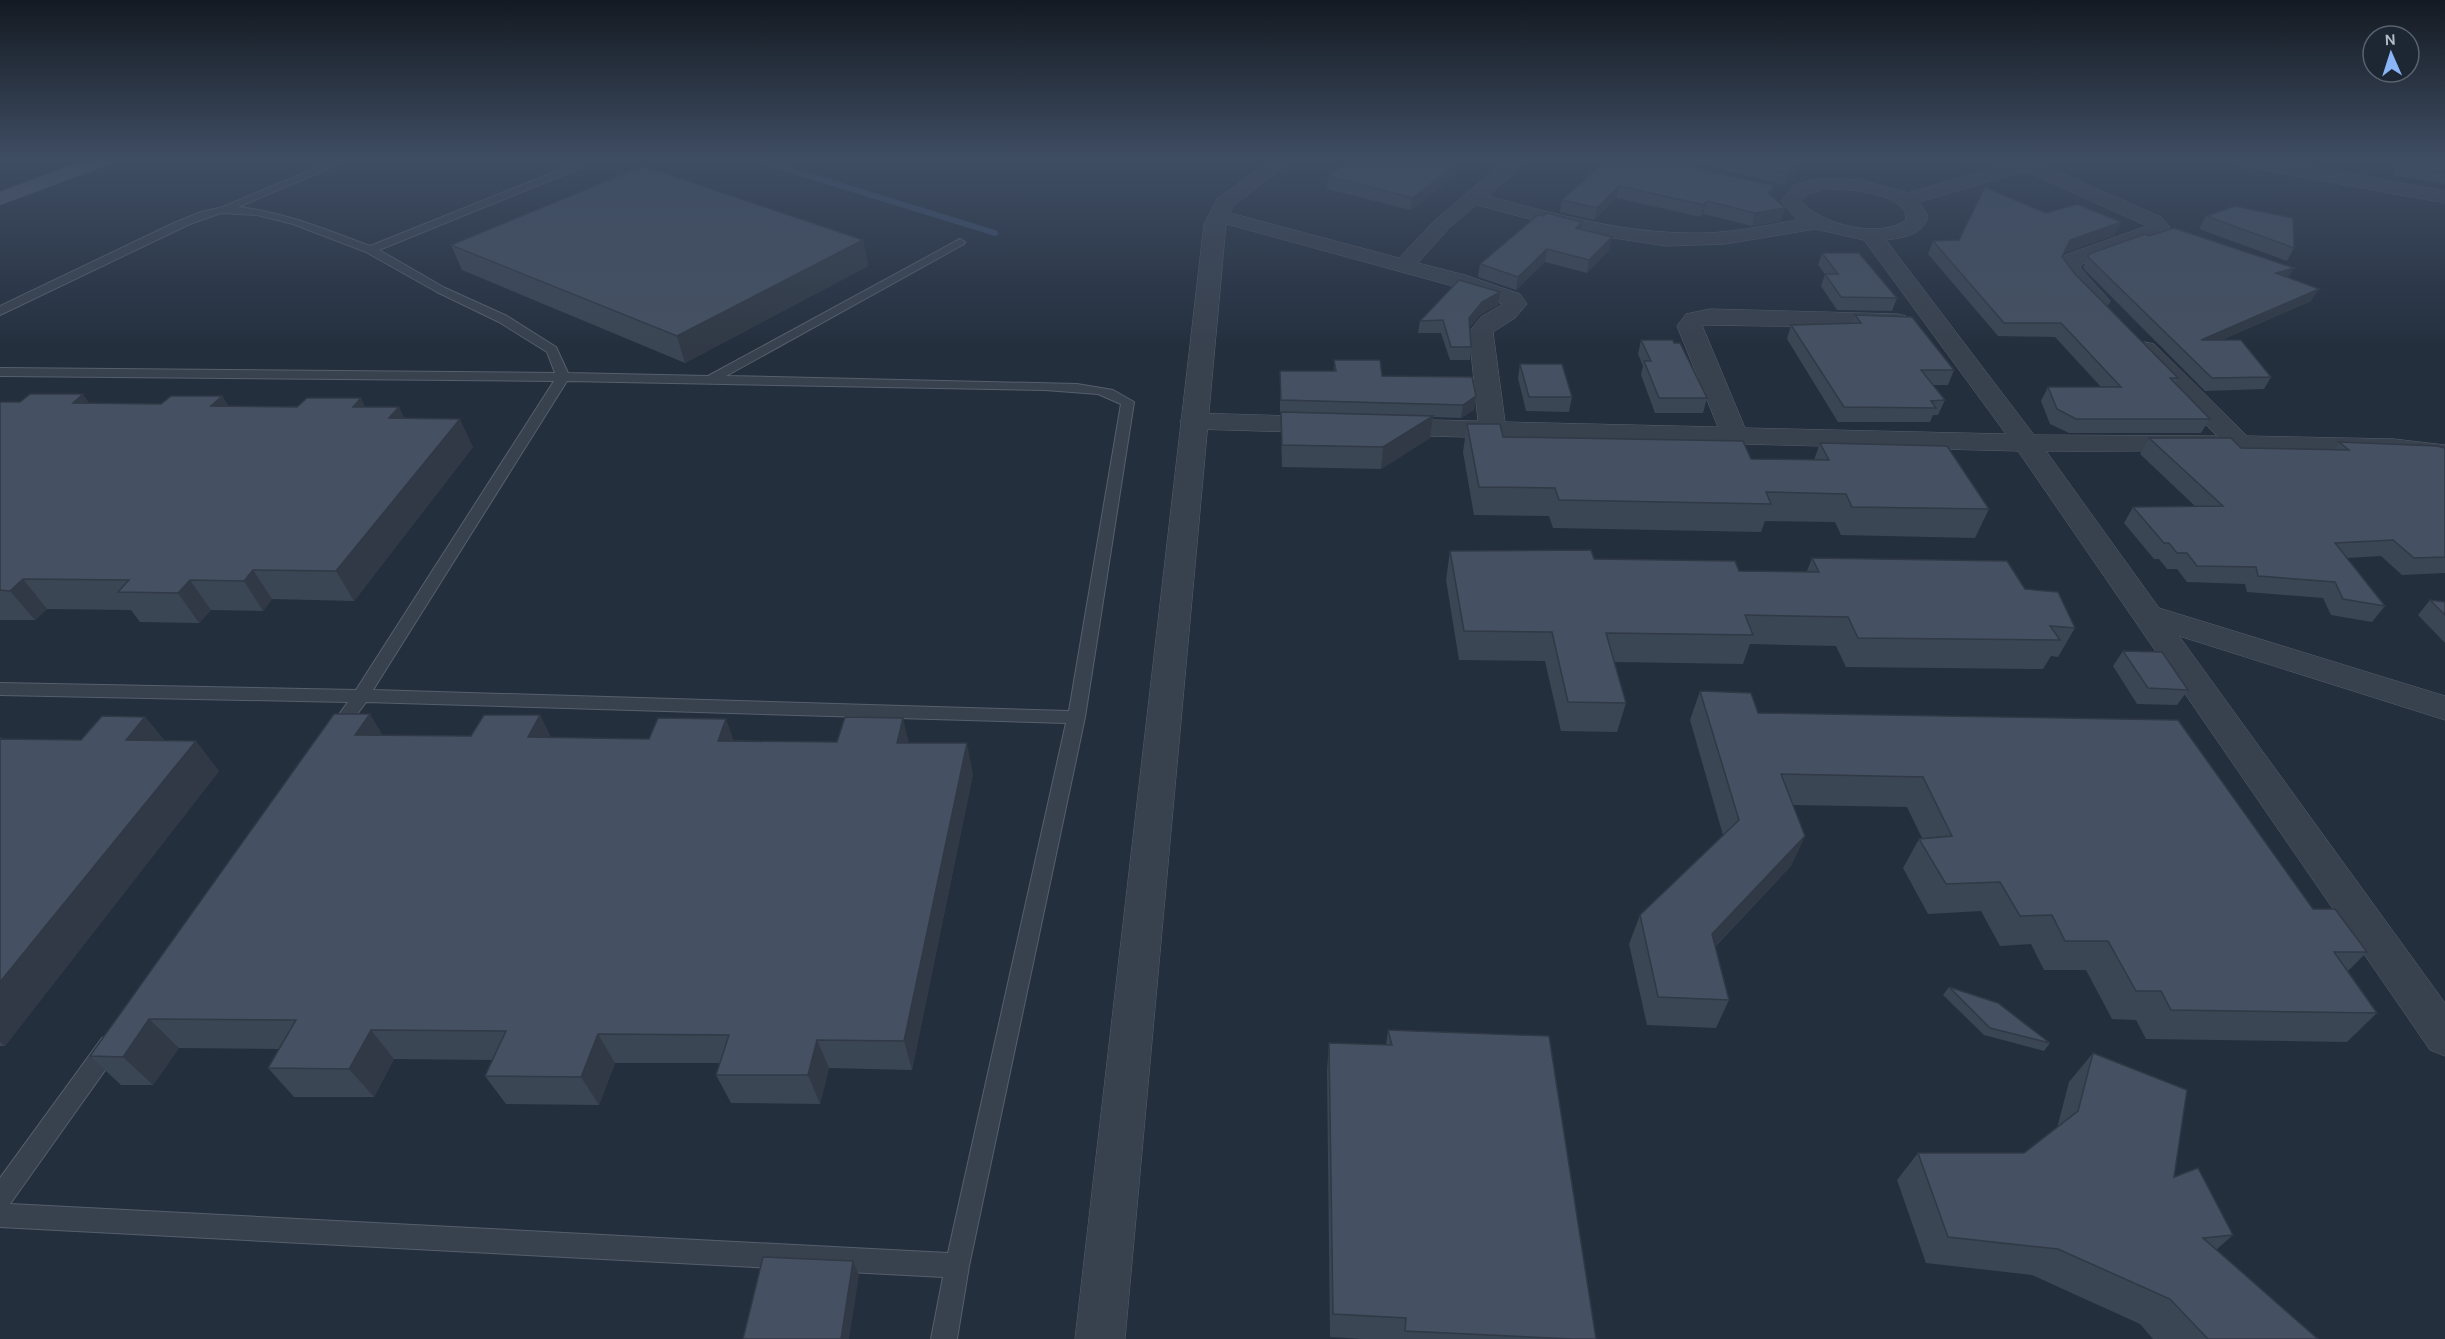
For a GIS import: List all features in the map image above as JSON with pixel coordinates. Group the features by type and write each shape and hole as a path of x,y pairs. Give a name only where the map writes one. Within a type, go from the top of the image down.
{"street":[{"path":"1100,1339 1216,221"},
{"path":"1240,221 1457,280 1512,299 1515,302 1508,313 1488,321 1481,332 1488,377 1492,430"},
{"path":"1404,265 1445,221"},
{"path":"1564,221 1609,233 1693,240 1766,234 1817,222 1851,232 1870,234 1901,231 1912,227 1917,221"},
{"path":"2110,313 2069,269 2073,260 2155,230 2169,230 2155,221"},
{"path":"1870,234 2026,443 2445,1037"},
{"path":"1734,434 1689,326 1694,319 1710,316 1936,322"},
{"path":"2134,338 2239,443"},
{"path":"1194,421 2026,443 2239,443 2394,447 2445,453"},
{"path":"2145,614 2445,708"}],"lane":[{"path":"0,310 62,278 189,221"},
{"path":"286,221 370,250 441,290 503,319 552,350 563,377"},
{"path":"370,250 440,221"},
{"path":"711,380 960,242"},
{"path":"0,372 563,377 1045,386 1097,389 1116,394 1128,402 1076,717 957,1266 944,1339"},
{"path":"327,744 361,696 563,377"},
{"path":"0,689 361,696 1076,717"},
{"path":"0,1198 118,1034"},
{"path":"0,1215 957,1266"}],"building":[{"path":"508,221 808,221 863,240 677,336 451,245"},
{"path":"1530,221 1580,221 1582,222 1576,228 1612,237 1589,260 1547,249 1518,277 1480,264"},
{"path":"1968,221 2121,222 2070,240 2062,257 2075,274 2178,378 2170,378 2210,419 2076,419 2057,409 2048,387 2121,387 2061,323 2004,323 1933,241 1959,240"},
{"path":"2221,221 2293,221 2294,248"},
{"path":"2174,228 2294,268 2276,273 2319,289 2201,340 2241,340 2271,377 2212,378 2088,257 2089,254 2145,234 2149,236"},
{"path":"1822,253 1859,253 1897,298 1841,297 1825,274 1838,274"},
{"path":"1459,280 1500,292 1482,302 1469,318 1471,347 1451,347 1443,320 1420,321"},
{"path":"1855,315 1912,317 1954,370 1921,370 1945,400 1931,401 1936,408 1844,407 1791,325 1861,323"},
{"path":"1641,340 1673,340 1674,343 1680,343 1707,398 1659,398 1644,361 1651,361"},
{"path":"1334,360 1380,360 1382,376 1472,377 1476,396 1463,405 1281,400 1280,371 1336,371"},
{"path":"1520,364 1562,364 1572,397 1529,397"},
{"path":"30,394 83,394 73,403 161,404 171,396 222,396 211,406 297,407 307,398 361,398 353,407 399,407 389,418 460,419 336,571 253,570 244,581 190,580 178,593 118,592 129,580 23,579 10,591 0,590 0,402 20,402"},
{"path":"1281,412 1433,416 1383,447 1282,445"},
{"path":"1467,424 1500,424 1503,437 1743,441 1751,459 1829,460 1820,443 1947,446 1989,509 1852,507 1846,494 1766,492 1771,504 1559,500 1555,488 1479,487"},
{"path":"2149,438 2231,438 2241,448 2349,450 2339,442 2445,448 2445,557 2414,558 2393,540 2335,543 2385,606 2343,599 2335,582 2258,576 2256,567 2197,566 2187,553 2177,553 2169,543 2164,543 2133,507 2223,506"},
{"path":"1591,550 1594,559 1735,561 1739,571 1819,572 1812,558 2007,561 2025,589 2058,592 2075,628 2050,626 2060,640 1858,638 1848,617 1745,615 1753,635 1606,633 1626,703 1568,702 1552,632 1464,631 1450,551"},
{"path":"2430,600 2445,602 2445,615"},
{"path":"2123,651 2162,652 2188,690 2148,688"},
{"path":"1700,691 1751,693 1758,713 2178,720 2313,909 2335,909 2367,952 2334,952 2377,1013 2171,1010 2161,991 2136,991 2108,941 2065,941 2052,915 2020,916 2000,882 1946,884 1919,839 1952,836 1923,777 1781,774 1805,836 1712,934 1729,1000 1658,997 1640,915 1739,820"},
{"path":"334,714 370,714 355,735 471,736 484,715 540,715 528,737 649,739 658,718 726,719 718,741 837,742 845,717 903,718 897,743 967,743 904,1041 817,1040 808,1075 716,1075 729,1035 598,1034 581,1077 485,1076 506,1031 371,1030 349,1069 268,1068 296,1020 149,1019 123,1057 90,1056"},
{"path":"102,716 145,717 126,740 196,741 0,982 0,739 81,740"},
{"path":"1949,987 1998,1003 2050,1043 1990,1028"},
{"path":"1388,1030 1549,1036 1596,1339 1405,1331 1406,1318 1333,1314 1329,1043 1392,1045"},
{"path":"2093,1053 2187,1090 2174,1177 2198,1168 2233,1235 2203,1238 2318,1339 2208,1339 2170,1299 2058,1249 1948,1237 1918,1153 2024,1153 2078,1111"},
{"path":"763,1257 853,1261 841,1339 743,1339"}],"waterway":[{"path":"958,221 995,233"}]}
